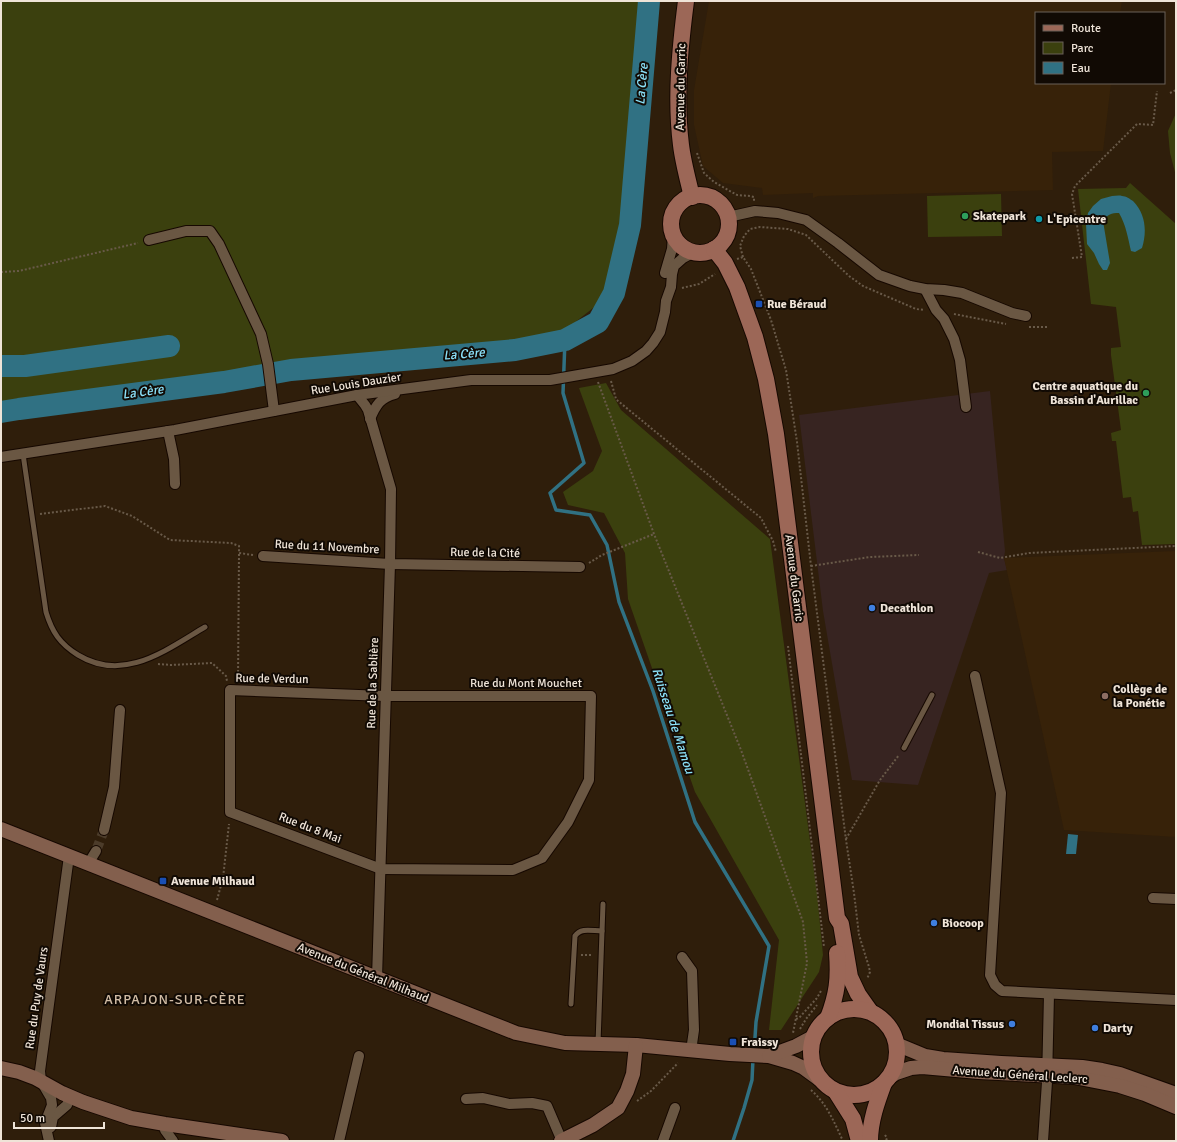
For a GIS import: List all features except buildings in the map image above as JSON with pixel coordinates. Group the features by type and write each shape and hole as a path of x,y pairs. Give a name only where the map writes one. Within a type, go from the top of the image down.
{"main road":[{"name":"Avenue du Garric","path":"686,1 681,42 678,113 681,147 692,196"},
{"path":"692,196 710,197 714,199 724,209 728,217 729,226 726,236 721,244 706,252 689,251 676,241 673,234 671,224 677,207 684,200 692,196"},
{"name":"Avenue du Garric","path":"714,249 725,263 737,287 755,337 766,378 784,494 837,918 841,924 850,977 870,1011"},
{"name":"Avenue du Garric","path":"828,1018 835,1000 837,988 838,958 834,925 837,918"},
{"path":"854,1009 870,1011 885,1022 892,1032 896,1044 897,1056 890,1075 873,1091 861,1095 848,1095 836,1092 827,1086 814,1083 814,1069 810,1048 813,1037 819,1026 828,1018 840,1011 854,1009"},
{"path":"870,1141 872,1120 878,1098 885,1081"},
{"path":"836,1092 853,1119 859,1141"}],"street":[{"path":"728,217 755,211 806,220 838,243 879,276 910,286 962,293 1012,313 1026,316"},
{"path":"149,240 186,232 210,231 219,244 261,334 274,411"},
{"path":"599,372 613,369 632,361 646,351 660,332 666,301 664,288 665,276 672,249 673,234"},
{"path":"666,301 671,287 674,266 683,258 694,252"},
{"path":"925,289 936,310 944,319 954,339 960,360 966,407"},
{"name":"Rue Louis Dauzier","path":"1,457 168,431 357,395 471,380 550,380 599,372"},
{"path":"370,419 375,408 386,397 422,386"},
{"name":"Rue de la Sablière","path":"357,395 365,405 391,489 377,978"},
{"path":"168,431 174,459 175,484"},
{"name":"Rue du 11 Novembre","path":"263,556 390,564"},
{"name":"Rue de la Cité","path":"390,564 580,568"},
{"path":"975,676 1001,793 990,975 995,985 1002,991 1176,1000"},
{"name":"Rue de Verdun","path":"230,812 234,690 385,696"},
{"name":"Rue du Mont Mouchet","path":"381,869 513,870 542,858 568,822 589,780 591,696 385,696"},
{"path":"104,830 114,787 120,710"},
{"name":"Rue du 8 Mai","path":"230,812 381,869"},
{"name":"Avenue du Général Milhaud","path":"1,829 516,1034 558,1042 769,1056"},
{"path":"88,864 96,851"},
{"name":"Rue du Puy de Vaurs","path":"41,1082 40,1071 69,856"},
{"path":"1153,898 1176,899"},
{"path":"682,957 692,971 694,1030 691,1051"},
{"path":"1043,1141 1049,994"},
{"path":"769,1056 793,1047 813,1037"},
{"name":"Avenue du Général Leclerc","path":"896,1044 912,1052 931,1057 994,1063 1047,1071 1120,1086 1145,1094 1176,1107"},
{"path":"466,1099 483,1098 509,1104 532,1103 547,1106 561,1141 593,1125 618,1108 627,1091 633,1074 636,1046"},
{"path":"339,1141 359,1056"},
{"path":"769,1056 804,1068 814,1083"},
{"name":"Avenue du Général Leclerc","path":"885,1081 896,1073 911,1068 922,1067 979,1072 1047,1071 1082,1067 1120,1074 1176,1094"},
{"path":"1,1068 19,1072 70,1097 131,1118 282,1141"},
{"path":"41,1082 52,1098 52,1104 45,1124 49,1140"},
{"path":"49,1140 53,1117 67,1104 70,1097"},
{"path":"662,1141 675,1108"},
{"path":"165,1124 165,1130 173,1141"}],"lane":[{"path":"23,454 46,612 49,624 57,638 69,650 87,661 103,665 119,666 138,663 158,655 205,627"},
{"path":"904,748 932,695"},
{"path":"598,1044 603,904"},
{"path":"571,1004 575,936 578,932 583,930 602,931"}],"path":[{"path":"1170,93 1176,90"},
{"path":"1072,258 1082,257 1072,194 1076,186 1137,124 1153,125 1157,91"},
{"path":"696,147 704,173 714,182 737,195 754,197 755,224 757,227"},
{"path":"1,272 18,271 149,240"},
{"path":"671,287 682,288 699,284 715,274 725,263 743,257 751,269 771,320 786,370 797,442 811,566 854,892 858,935 868,961 870,972 866,981 860,985 854,986"},
{"path":"599,372 600,390 654,534 741,750 803,922 807,963 796,1019 793,1047"},
{"path":"599,372 611,380 618,402 761,518 773,541 777,559"},
{"path":"31,517 48,513 104,506 132,516 170,540 231,543 239,546 234,690"},
{"path":"580,568 602,555 654,534"},
{"path":"978,552 1000,558 1029,553 1176,546"},
{"path":"239,553 263,556"},
{"path":"811,566 870,557 919,555"},
{"path":"788,646 825,951"},
{"path":"149,659 158,664 171,665 212,663 226,676 234,690"},
{"path":"846,840 880,780 904,748"},
{"path":"214,913 223,878 230,812"},
{"path":"573,957 587,955 602,957"},
{"path":"796,1019 799,1018 817,998 821,991"},
{"path":"793,1047 804,1022 821,1001"},
{"path":"814,1083 832,1116 843,1141"}],"shaded area":[{"path":"709,1 1122,1 1120,12 1035,12 1035,84 1111,84 1103,151 1052,152 1053,190 818,196 813,198 813,193 763,195 762,188 723,183 703,166 694,125 694,90"},
{"path":"990,391 1005,551 1004,558 1007,570 989,573 918,785 852,780 823,611 799,415"},
{"name":"Collège de la Ponétie","path":"1176,551 1176,837 1064,830 1004,558"}],"green space":[{"path":"1,1 646,1 626,211 612,293 559,335 478,348 255,372 1,409"},
{"path":"1176,113 1176,176 1170,153 1168,131"},
{"name":"Centre aquatique du Bassin d'Aurillac","path":"1130,183 1176,224 1176,544 1142,545 1138,511 1133,512 1131,497 1123,498 1116,441 1112,441 1111,433 1121,430 1111,355 1111,348 1121,347 1116,307 1091,304 1078,189 1126,188"},
{"name":"Skatepark","path":"1001,194 1002,236 928,237 927,196"},
{"path":"606,383 621,410 770,539 817,894 823,955 819,972 781,1030 769,1030 779,940 695,792 628,599 625,553 604,513 568,505 563,492 593,471 602,451 579,388"}],"water":[{"path":"1112,196 1126,197 1133,201 1143,217 1145,236 1142,248 1135,252 1131,251 1125,227 1119,213 1108,215 1103,221 1110,263 1107,270 1103,270 1094,253 1087,244 1086,224 1088,213 1093,206 1101,199"},
{"path":"1068,834 1078,835 1076,854 1066,854"}],"waterway":[{"name":"La Cère","path":"1,412 224,382 291,370 515,350 565,340 598,322 614,293 630,225 649,1"},
{"name":"Ruisseau de Mamou","path":"565,340 563,393 584,463 550,493 556,510 590,515 607,545 619,602 653,691 695,822 769,946 756,1022 754,1053"},
{"name":"La Cère","path":"1,366 25,366 169,346"},
{"name":"Ruisseau de Mamou","path":"733,1141 752,1080 753,1059"}],"tunnel":[{"path":"96,851 104,830"}],"place":[{"name":"Skatepark","path":"965,216"},
{"name":"L'Epicentre","path":"1039,219"},
{"name":"Rue Béraud","path":"759,304"},
{"name":"Centre aquatique du Bassin d'Aurillac","path":"1146,393"},
{"name":"Decathlon","path":"872,608"},
{"name":"Collège de la Ponétie","path":"1105,696"},
{"name":"Avenue Milhaud","path":"163,881"},
{"name":"Biocoop","path":"934,923"},
{"name":"Mondial Tissus","path":"1012,1024"},
{"name":"Darty","path":"1095,1028"},
{"name":"Fraissy","path":"733,1042"}],"district":[{"name":"ARPAJON-SUR-CÈRE","path":"175,999"}]}
